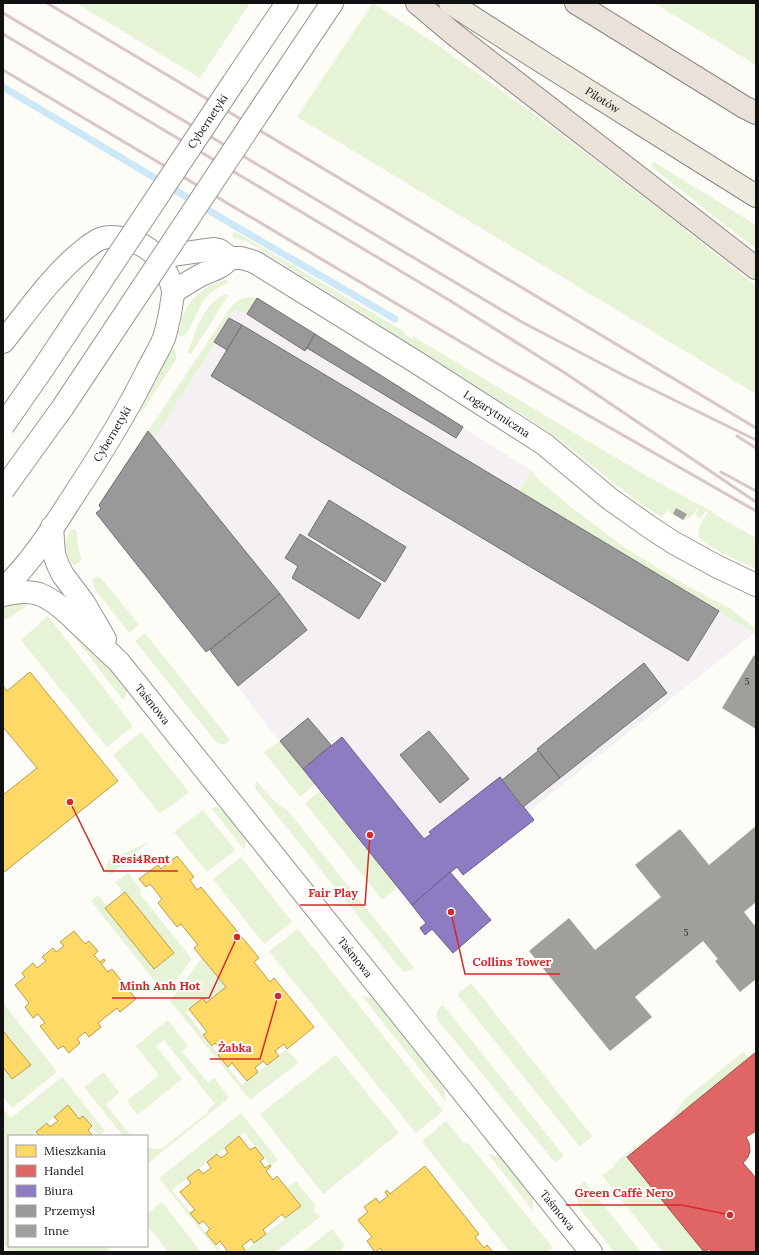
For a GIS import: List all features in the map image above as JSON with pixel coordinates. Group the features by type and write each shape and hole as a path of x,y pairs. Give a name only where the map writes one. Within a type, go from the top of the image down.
{"highway":[{"path":"417,3 756,268"},
{"path":"576,3 752,112"}],"main road":[{"name":"Pilotów","path":"450,3 547,66 756,196"}],"street":[{"name":"Cybernetyki","path":"3,426 287,3"},
{"path":"3,490 63,407 332,3"},
{"name":"Cybernetyki","path":"3,342 66,266 88,246 99,239 107,237 130,240 153,253 166,273 173,292 164,337 138,390 100,454 52,527 18,573 3,589"},
{"name":"Logarytmiczna","path":"160,262 172,255 214,249 219,250 230,258 241,258 252,261 279,276 544,444 610,499 651,528 700,557 756,585"},
{"path":"173,292 203,274 220,267 230,258"},
{"name":"Taśmowa","path":"52,527 54,554 60,570 84,603 119,662 591,1252"},
{"name":"Taśmowa","path":"3,596 16,592 23,592 35,593 45,597 57,604 119,662"}],"shaded area":[{"path":"257,298 532,471 519,491 754,633 528,812 534,820 463,875 457,867 315,784 271,731 210,650 206,652 96,513 101,509 99,505 148,431 154,437 216,344 214,342 234,310 247,314"}],"green space":[{"path":"76,3 250,3 200,78"},
{"path":"373,3 442,48 534,114 649,201 756,286 756,394 297,117"},
{"path":"654,3 756,3 756,65"},
{"path":"654,162 756,225 756,249 653,168 651,165"},
{"path":"233,232 241,235 405,332 404,334 412,339 414,337 650,478 695,502 756,538 756,569 718,551 699,538 699,527 708,512 706,511 701,518 695,515 698,507 694,514 686,520 683,520 686,514 673,514 667,510 662,517 617,486 546,430 258,248 245,241 232,237"},
{"path":"227,279 228,283 218,288 205,298 186,334 184,336 180,336 177,333 182,325 180,323 183,314 192,300 204,290"},
{"path":"225,294 228,296 191,354 188,352 201,319 211,305"},
{"path":"251,297 257,298 247,314 234,310 214,342 216,343 154,438 148,431 231,307 240,300"},
{"path":"172,347 175,350 176,359 142,412 139,410"},
{"path":"532,471 540,481 571,507 624,547 687,586 730,608 756,629 756,634 519,491"},
{"path":"71,529 76,530 82,560 74,566 65,548 66,540"},
{"path":"97,577 101,578 139,625 129,633 95,589 92,580"},
{"path":"34,599 24,608 3,621 3,608 21,601"},
{"path":"48,616 133,726 107,747 21,640"},
{"path":"62,621 128,689 123,700"},
{"path":"145,633 230,740 224,745 217,743 135,641"},
{"path":"141,732 189,792 170,807 159,813 113,755"},
{"path":"280,741 315,784 300,797 264,752"},
{"path":"256,780 274,801 288,811 415,969 403,972 255,788"},
{"path":"320,791 398,887 382,900 305,803"},
{"path":"216,807 229,814 246,837 245,850 211,808"},
{"path":"203,810 235,850 207,872 174,832"},
{"path":"149,842 110,875 106,869 107,863 110,859"},
{"path":"241,857 292,922 264,944 213,879"},
{"path":"128,873 141,890 140,894 192,959 165,994 91,901 98,895 155,969 174,953 115,882"},
{"path":"298,929 443,1111 416,1133 269,951"},
{"path":"202,958 226,987 206,1003 203,998 186,1012 242,1085 287,1049 298,1063 250,1100 170,1001"},
{"path":"471,983 592,1136 580,1147 457,994"},
{"path":"361,995 374,998 444,1086 447,1103"},
{"path":"3,1003 57,1072 12,1108 3,1097 3,1067 13,1079 31,1065 3,1031"},
{"path":"443,1005 564,1156 556,1162 553,1160 437,1019 437,1011"},
{"path":"168,1020 188,1046 182,1051 208,1083 214,1078 229,1098 148,1163 148,1147 156,1149 163,1148 208,1112 207,1110 215,1104 164,1040 156,1046 182,1079 137,1115 127,1101 159,1075 136,1046"},
{"path":"743,1052 749,1058 627,1156 704,1252 663,1252 602,1175 613,1168 617,1161 668,1122 685,1099"},
{"path":"336,1055 399,1133 323,1194 260,1114"},
{"path":"104,1072 119,1093 106,1105 130,1135 122,1135 84,1087"},
{"path":"62,1077 105,1131 98,1135 84,1116 79,1119 68,1106 32,1135 8,1135 8,1247 107,1247 111,1252 10,1252 3,1243 3,1108 11,1118"},
{"path":"241,1113 278,1160 271,1166 244,1133 172,1190 221,1252 218,1252 159,1178"},
{"path":"446,1121 464,1143 469,1144 553,1248 548,1252 510,1252 422,1141"},
{"path":"488,1154 502,1157 533,1197 534,1212"},
{"path":"296,1181 316,1206 313,1210 320,1217 276,1252 243,1252 301,1206 287,1188"},
{"path":"584,1181 641,1252 614,1252 578,1205 578,1191"},
{"path":"162,1202 201,1252 163,1252 166,1249 148,1226 148,1213"},
{"path":"332,1229 345,1246 341,1249 343,1252 303,1252"}],"building: Mieszkania":[{"path":"30,672 118,781 3,873 3,795 37,768 3,727 3,686 7,691"},
{"path":"177,856 194,877 190,880 197,890 201,887 259,958 254,962 270,982 274,978 314,1027 287,1049 284,1044 275,1051 279,1056 267,1065 263,1061 255,1068 258,1072 247,1081 232,1063 228,1067 218,1055 222,1052 215,1043 212,1046 203,1035 207,1032 189,1009 203,998 206,1003 226,987 194,948 198,945 181,924 177,927 158,903 162,899 150,884 146,887 139,879 158,865 161,869"},
{"path":"125,892 174,953 154,969 105,908"},
{"path":"74,931 85,944 89,941 98,951 94,955 100,962 104,959 105,961 101,964 108,972 112,969 136,999 120,1012 117,1008 98,1023 101,1027 89,1037 85,1032 77,1039 80,1043 69,1053 63,1046 58,1049 40,1026 45,1023 38,1014 33,1018 25,1007 29,1003 15,985 25,977 22,973 33,963 37,968 46,961 42,957 53,948 56,952 64,946 60,942"},
{"path":"3,1031 31,1065 12,1079 3,1067"},
{"path":"68,1105 79,1119 83,1116 92,1126 88,1130 92,1135 39,1135 36,1132 47,1123 50,1127 58,1121 54,1117"},
{"path":"239,1136 250,1150 255,1147 264,1158 260,1161 265,1168 270,1165 271,1166 266,1171 273,1180 277,1176 301,1206 285,1218 282,1214 263,1230 266,1234 254,1243 251,1239 242,1246 245,1250 243,1252 228,1252 220,1241 216,1245 206,1233 210,1229 203,1221 199,1224 190,1213 195,1210 180,1192 191,1183 187,1178 199,1169 203,1174 211,1168 207,1162 217,1154 221,1158 228,1153 225,1148"},
{"path":"425,1166 479,1234 475,1237 484,1248 487,1245 493,1252 383,1252 380,1248 375,1252 367,1241 372,1237 358,1220 368,1212 364,1207 376,1198 379,1203 388,1196 385,1192 387,1190 390,1194"}],"building: Handel":[{"path":"756,1052 756,1131 746,1137 749,1143 750,1151 748,1157 743,1163 756,1178 756,1252 712,1252 709,1249 704,1252 627,1157"}],"building: Biura":[{"path":"342,737 424,839 431,834 429,832 500,777 534,820 463,875 457,867 412,905 303,769"},
{"path":"450,872 491,920 453,953 432,929 425,935 420,928 426,923 412,905"}],"building: Przemysł":[{"path":"257,298 315,334 305,351 247,314"},
{"path":"229,318 242,325 227,350 214,342"},
{"path":"242,325 719,611 688,661 211,376"},
{"path":"315,334 463,427 456,438 307,348"},
{"path":"148,431 280,594 206,652 96,513 101,509 99,505"},
{"path":"329,500 406,547 385,582 308,535"},
{"path":"300,534 381,584 359,619 292,578 298,566 285,558"},
{"path":"280,594 307,630 238,686 210,650"},
{"path":"644,663 667,693 560,778 537,749"},
{"path":"308,718 331,745 303,769 280,741"},
{"path":"429,731 469,779 440,803 400,755"},
{"path":"538,751 560,778 523,807 502,780"}],"building: Inne":[{"path":"676,508 687,514 683,520 673,514"},
{"path":"754,655 756,657 756,729 722,708"},
{"path":"756,826 756,902 744,912 754,925 756,924 756,979 740,992 715,961 718,959 703,941 635,997 652,1017 610,1051 529,951 569,918 595,950 661,897 635,865 680,829 709,865"}],"waterway":[{"path":"3,87 230,223 395,319"}],"railway":[{"path":"47,3 756,428"},
{"path":"3,13 520,321 625,376 756,440"},
{"path":"3,34 449,300 565,373 756,502"},
{"path":"3,70 493,361 756,511"},
{"path":"737,436 756,448"},
{"path":"721,472 756,491"}],"place":[{"name":"Resi4Rent","path":"70,802"},
{"name":"Fair Play","path":"370,835"},
{"name":"Collins Tower","path":"451,912"},
{"name":"Minh Anh Hot","path":"237,937"},
{"name":"Żabka","path":"278,996"},
{"name":"Green Caffè Nero","path":"730,1215"}]}
